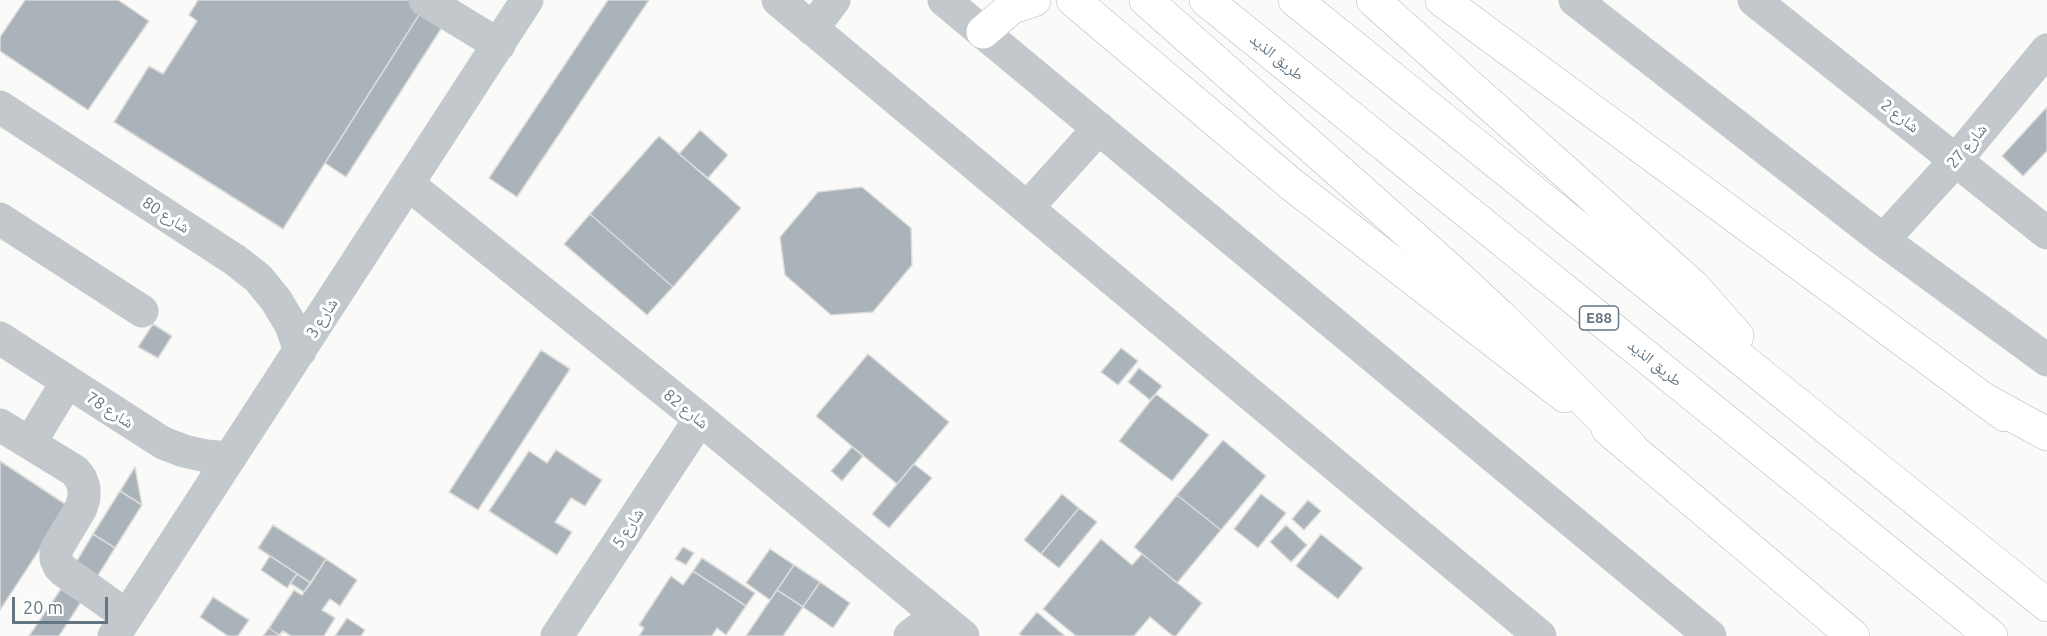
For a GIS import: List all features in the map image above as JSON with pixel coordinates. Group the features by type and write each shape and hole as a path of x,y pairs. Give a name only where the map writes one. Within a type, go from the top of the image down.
{"main road":[{"path":"983,32 1012,7 1034,0"},
{"path":"1073,0 1291,184 1630,446 1852,636"},
{"path":"1146,0 1457,276 1630,446"},
{"name":"طريق الذيد","path":"1206,0 1991,636"},
{"path":"1295,0 2047,605"},
{"path":"1373,0 1693,286 1748,348 1772,383"},
{"path":"1442,0 2047,447"},
{"path":"1983,399 2047,434"}],"street":[{"path":"425,0 499,45"},
{"name":"شارع 3","path":"121,626 527,0"},
{"path":"778,0 1540,636"},
{"path":"812,29 834,0"},
{"path":"944,0 1702,633"},
{"path":"1575,0 1883,240 2041,344"},
{"name":"شارع 2","path":"1754,0 2047,233"},
{"name":"شارع 27","path":"1883,240 1956,160 2047,50"},
{"name":"شارع 80","path":"0,107 235,260 258,278 276,300 291,325 300,351"},
{"path":"1027,208 1099,128"},
{"name":"شارع 82","path":"408,184 700,419 963,636"},
{"path":"0,219 142,311"},
{"name":"شارع 78","path":"0,338 162,443 206,456 230,458"},
{"path":"30,443 68,382"},
{"name":"شارع 5","path":"557,636 700,419"},
{"path":"0,425 75,471 81,479 84,488 81,508 56,551 56,559 59,566 121,626"},
{"path":"910,636 937,615"}],"building":[{"path":"25,0 118,0 149,21 88,110 0,51 0,37"},
{"path":"198,0 413,0 424,7 283,229 114,122 149,66 163,74 197,21 189,15"},
{"path":"608,0 649,0 517,197 489,178"},
{"path":"424,7 446,21 346,177 325,163"},
{"path":"2047,107 2047,151 2023,176 2002,156"},
{"path":"700,130 728,155 708,178 679,154"},
{"path":"659,136 741,208 673,287 590,214"},
{"path":"862,187 911,228 912,265 873,312 831,315 785,275 780,237 818,192"},
{"path":"590,214 673,287 647,315 564,244"},
{"path":"153,324 172,336 158,358 138,347"},
{"path":"1121,348 1138,361 1118,385 1101,372"},
{"path":"541,350 570,369 478,510 449,492"},
{"path":"868,354 949,422 897,484 816,416"},
{"path":"1139,368 1162,386 1150,400 1128,382"},
{"path":"1156,394 1209,435 1172,481 1119,441"},
{"path":"1223,440 1266,476 1221,530 1177,495"},
{"path":"852,447 863,456 842,481 831,471"},
{"path":"556,450 602,480 585,506 571,498 555,522 572,532 557,555 489,511 529,451 547,463"},
{"path":"0,461 68,506 0,610"},
{"path":"914,464 932,478 889,528 872,514"},
{"path":"135,467 142,505 120,491"},
{"path":"120,491 142,505 115,548 93,534"},
{"path":"1062,494 1079,508 1041,554 1024,540"},
{"path":"1261,494 1286,513 1258,548 1234,529"},
{"path":"1177,495 1221,530 1177,583 1134,547"},
{"path":"1308,500 1321,511 1304,530 1292,519"},
{"path":"1079,508 1097,522 1059,568 1041,554"},
{"path":"273,525 326,559 311,583 258,548"},
{"path":"1286,525 1307,545 1291,562 1270,542"},
{"path":"93,534 115,548 97,577 75,564"},
{"path":"1321,534 1363,568 1338,599 1296,566"},
{"path":"1101,539 1132,565 1142,554 1202,603 1176,636 1150,617 1134,636 1076,636 1043,609"},
{"path":"683,547 694,553 686,565 675,559"},
{"path":"770,549 794,565 770,600 746,583"},
{"path":"270,556 297,574 287,588 261,570"},
{"path":"702,558 755,593 746,606 693,571"},
{"path":"326,559 357,580 340,606 330,599 322,610 335,618 324,636 291,636 283,631 279,635 269,628 294,590 302,595"},
{"path":"794,565 820,582 803,607 777,590"},
{"path":"693,571 746,606 726,635 717,628 712,636 639,636 644,628 639,625 671,576 683,585"},
{"path":"297,574 311,583 304,592 290,583"},
{"path":"820,582 850,603 833,628 803,607"},
{"path":"61,589 81,602 59,636 29,636"},
{"path":"777,590 803,607 783,636 746,636"},
{"path":"213,597 249,620 238,636 228,636 200,617"},
{"path":"1037,612 1065,636 1022,636 1019,634"},
{"path":"347,618 365,630 361,636 335,636"},
{"path":"269,628 279,635 281,636 263,636"}]}
